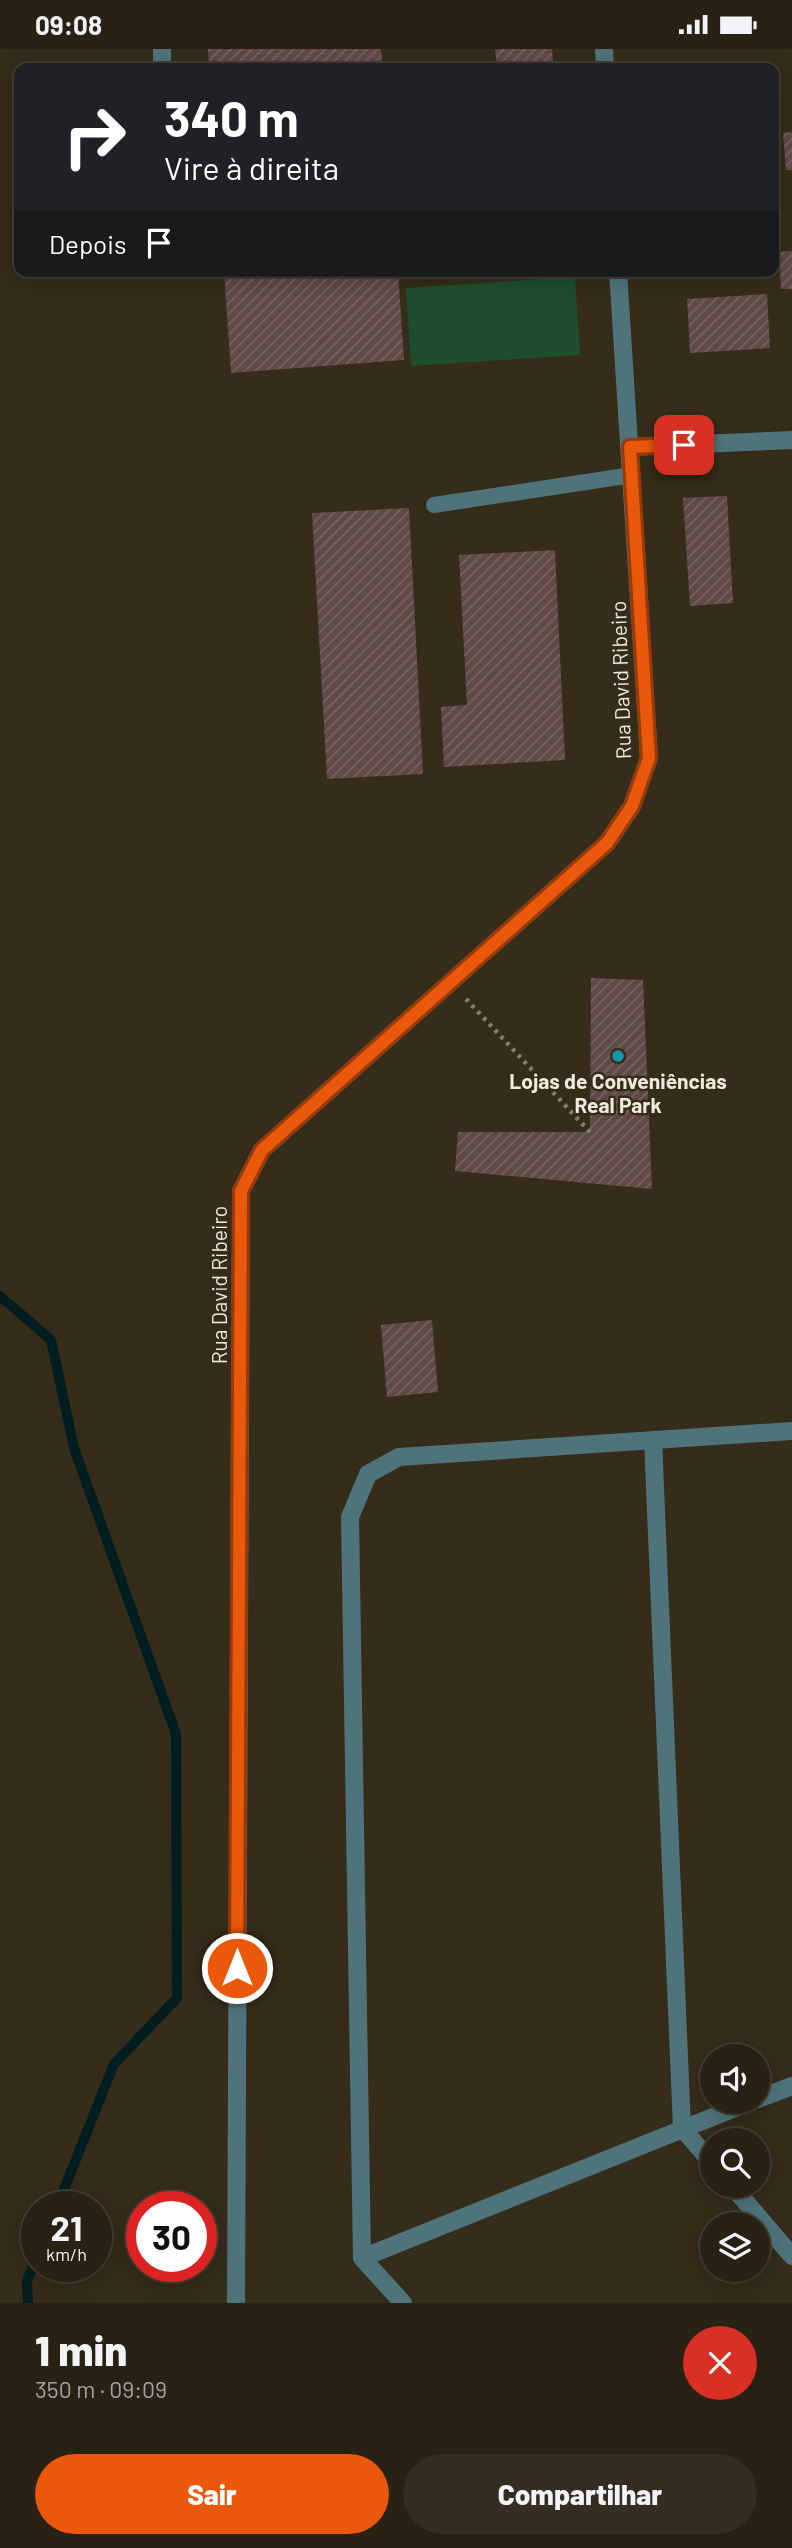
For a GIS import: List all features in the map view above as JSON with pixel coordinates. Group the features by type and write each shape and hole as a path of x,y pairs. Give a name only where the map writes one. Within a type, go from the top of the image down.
{"street":[{"name":"Rua David Ribeiro","path":"236,2303 241,1191 262,1150 607,843 632,806 649,758 618,277"},
{"path":"630,447 792,439"},
{"path":"402,2303 362,2258 350,1517 368,1474 399,1457 792,1431"},
{"path":"653,1440 682,2128 700,2149"},
{"path":"770,2094 792,2086"},
{"path":"362,2258 719,2114"},
{"path":"742,2198 792,2256"}],"lane":[{"path":"433,505 632,475"}],"path":[{"path":"451,983 590,1132"}],"green space":[{"path":"575,277 580,355 411,366 406,288"}],"building":[{"path":"208,49 381,49 382,63 209,63"},
{"path":"495,49 552,49 553,62 497,63"},
{"path":"792,132 792,170 786,170 783,133"},
{"path":"792,251 792,289 781,289 779,252"},
{"path":"224,277 398,277 404,360 231,373"},
{"path":"767,294 770,348 690,353 687,299"},
{"path":"727,496 733,603 690,606 683,498"},
{"path":"409,508 423,774 327,779 312,513"},
{"path":"555,550 565,760 444,767 441,707 467,705 459,555"},
{"name":"Lojas de Conveniências Real Park","path":"591,978 643,980 652,1189 455,1171 458,1132 590,1132"},
{"path":"432,1320 438,1392 387,1397 381,1325"}],"waterway":[{"path":"0,1296 51,1340 74,1448 176,1734 177,1998 114,2064 63,2191"},
{"path":"27,2282 28,2303"}],"place":[{"name":"Lojas de Conveniências Real Park","path":"618,1056"}],"route":[{"path":"237,1968 241,1191 262,1150 607,843 632,806 649,758 630,447 684,445"}]}
